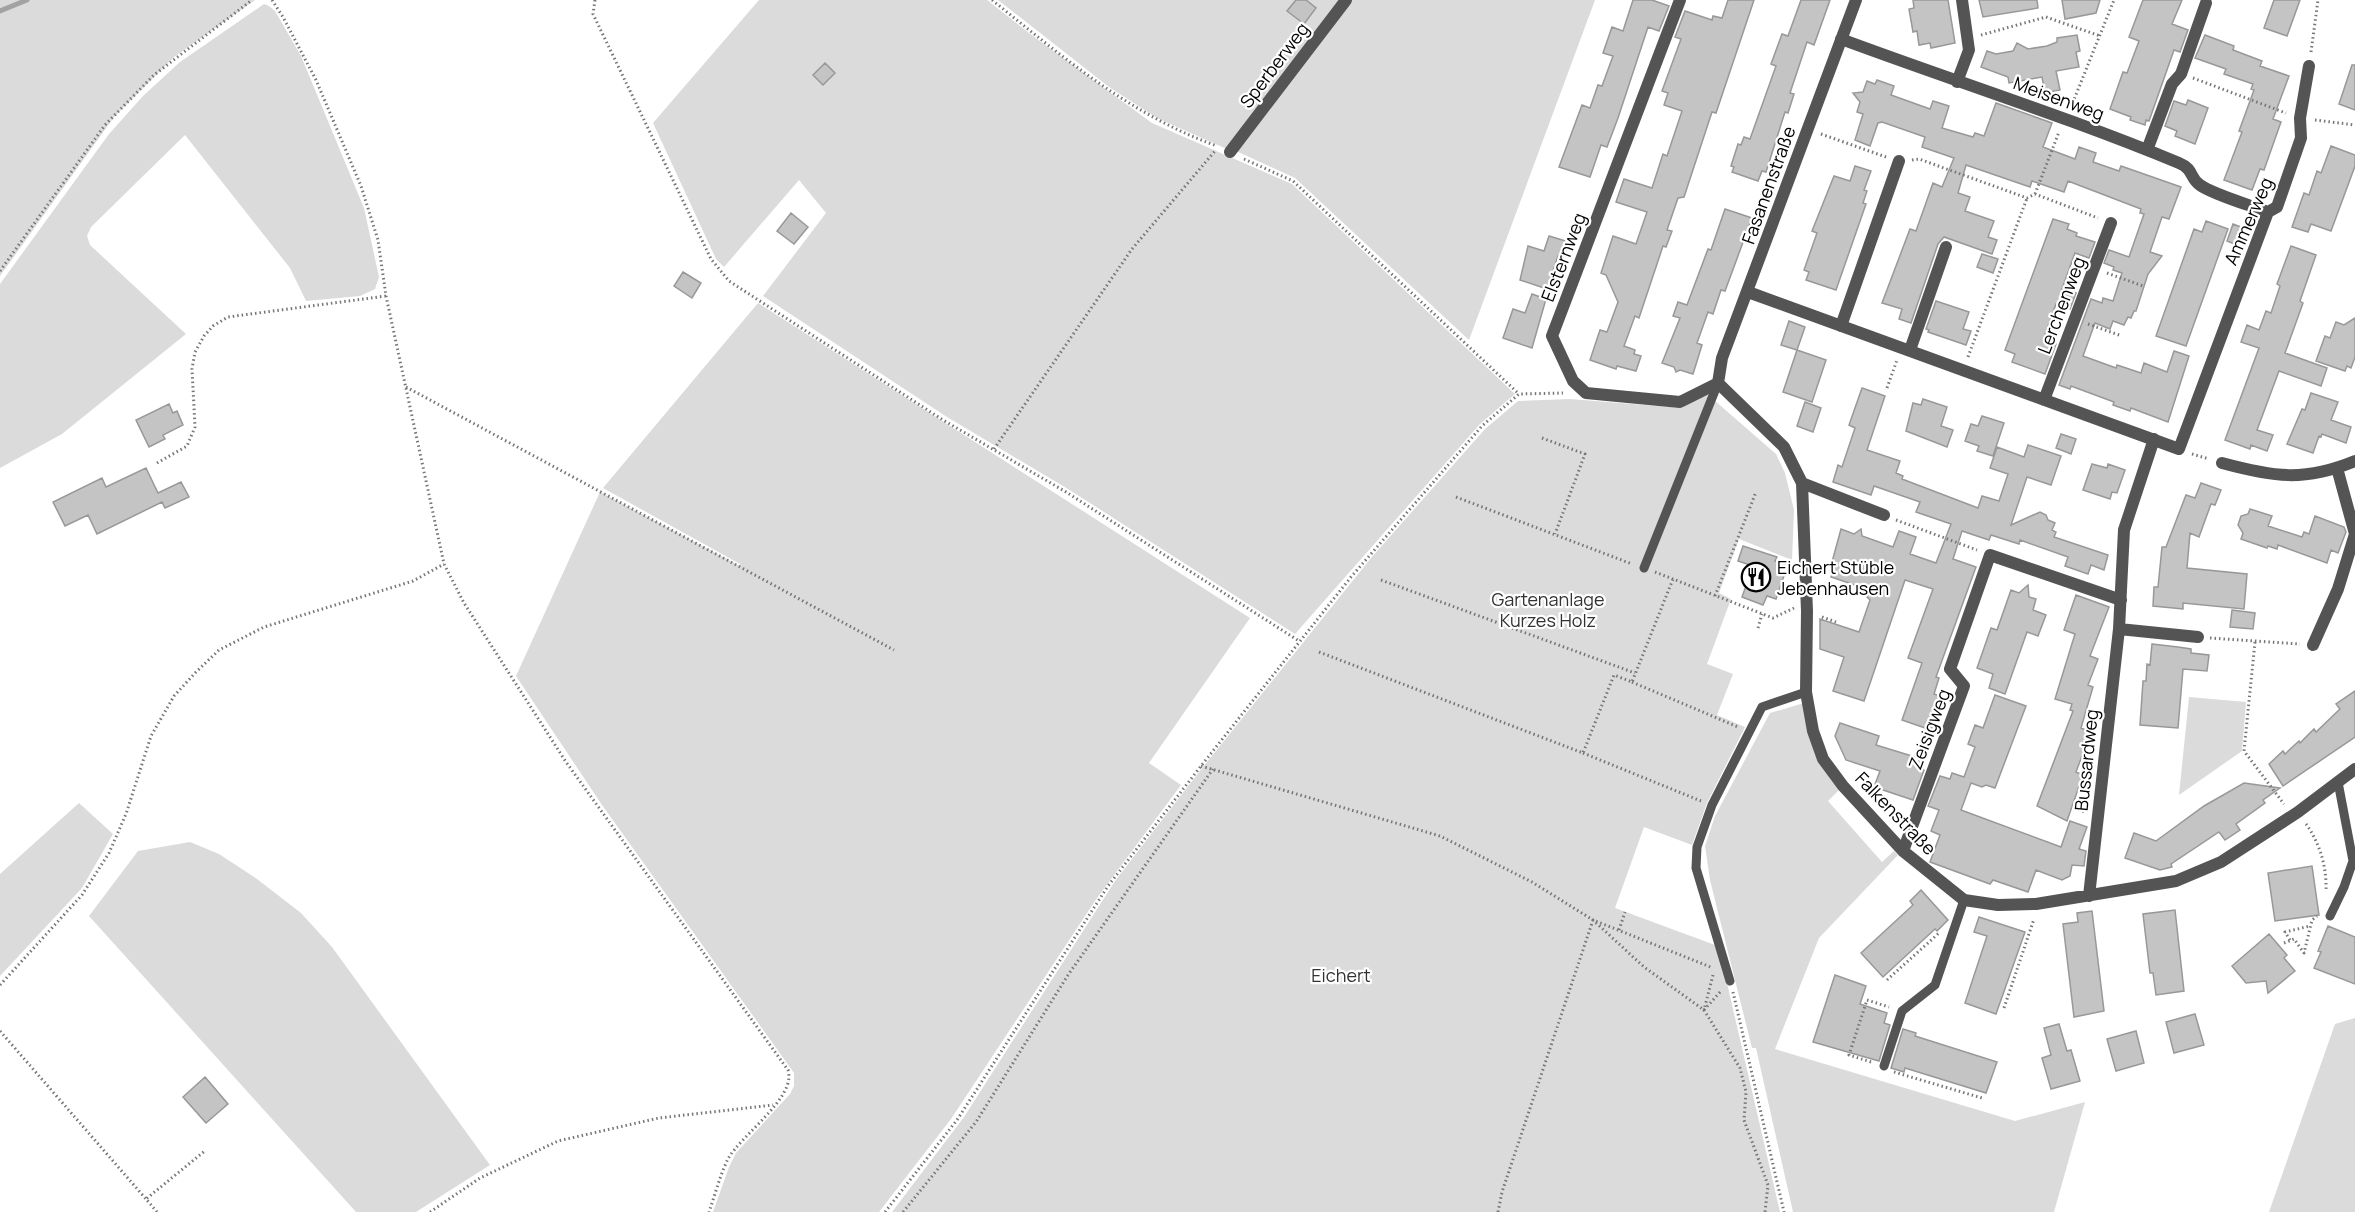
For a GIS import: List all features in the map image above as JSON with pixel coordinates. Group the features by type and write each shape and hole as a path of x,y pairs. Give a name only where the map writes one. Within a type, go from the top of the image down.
{"street":[{"name":"Sperberweg","path":"1224,150 1346,0"},
{"name":"Elsternweg","path":"1586,393 1573,381 1552,336 1680,0"},
{"name":"Fasanenstraße","path":"1718,383 1722,358 1856,0"},
{"path":"1957,82 1970,50 1962,0"},
{"path":"2147,150 2172,84 2181,74 2206,3"},
{"name":"Meisenweg","path":"1841,39 1957,82 2066,118 2187,166 2198,185 2268,212"},
{"name":"Ammerweg","path":"2179,449 2268,212 2277,207 2301,138 2300,118 2309,66"},
{"path":"1841,326 1899,161"},
{"name":"Lerchenweg","path":"2044,400 2111,223"},
{"path":"1905,349 1946,247"},
{"path":"1748,292 2179,449"},
{"path":"1586,393 1680,402 1718,383"},
{"name":"Falkenstraße","path":"1718,383 1784,447 1802,483 1806,692 1813,731 1823,759 1843,786 1903,851 1964,900"},
{"name":"Bussardweg","path":"2089,896 2119,629 2124,530 2154,439"},
{"path":"2222,463 2259,473 2291,477 2337,468 2355,461"},
{"path":"2313,645 2338,589 2355,534 2337,468"},
{"path":"1802,483 1884,515"},
{"path":"1990,555 2121,600"},
{"name":"Zeisigweg","path":"1903,851 1964,686 1950,669 1990,555"},
{"path":"2119,629 2198,637"},
{"path":"1964,900 1998,905 2039,904 2176,881 2221,862 2295,814 2355,769"}],"lane":[{"path":"1644,568 1718,383"},
{"path":"1730,981 1696,868 1697,847 1712,805 1761,707 1806,692"},
{"path":"2325,915 2344,887 2353,861 2338,782"},
{"path":"1884,1066 1902,1011 1935,985 1964,900"}],"path":[{"path":"0,271 105,125 154,75 252,0"},
{"path":"272,0 316,80 361,186 378,240 386,296 444,564 464,603 566,762 788,1070 790,1076 784,1095 743,1138 728,1159 709,1212"},
{"path":"595,0 593,14 711,259 729,281 943,420 1066,492 1299,641"},
{"path":"992,0 1108,90 1152,118 1293,181 1520,394"},
{"path":"1963,370 2027,198 2035,194 2056,137 2066,118 2114,0"},
{"path":"2309,66 2318,0"},
{"path":"1968,39 2046,17 2100,36"},
{"path":"2181,74 2269,106"},
{"path":"2300,118 2355,124"},
{"path":"1808,130 1899,161 1919,159 2027,198"},
{"path":"994,449 1132,249 1224,150"},
{"path":"2035,194 2111,223"},
{"path":"2094,268 2143,286"},
{"path":"157,463 187,446 195,427 192,369 195,352 213,326 228,317 386,296"},
{"path":"2075,319 2122,336"},
{"path":"1887,388 1905,349"},
{"path":"406,387 894,650"},
{"path":"885,1212 957,1120 1108,886 1351,577 1482,426 1520,394 1586,393"},
{"path":"1542,438 1585,454 1555,534"},
{"path":"2179,449 2222,463"},
{"path":"1715,596 1756,492"},
{"path":"1456,497 1773,618 1806,602"},
{"path":"1884,515 1990,555"},
{"path":"0,985 82,896 109,853 122,824 151,736 174,696 219,650 264,627 413,581 444,564"},
{"path":"1632,682 1673,579"},
{"path":"1381,580 1635,673"},
{"path":"1758,628 1762,614"},
{"path":"2198,637 2313,645"},
{"path":"2255,642 2244,751 2295,814 2313,832 2327,872 2326,894"},
{"path":"1319,652 1712,805"},
{"path":"1583,753 1614,675 1749,732"},
{"path":"1201,766 1440,836 1532,882 1593,920 1644,967 1704,1010 1740,1068 1746,1092 1744,1120 1768,1185 1766,1212"},
{"path":"903,1212 976,1122 1068,975 1213,768"},
{"path":"2004,1008 2039,904"},
{"path":"1619,930 1625,912"},
{"path":"1887,980 1960,914"},
{"path":"2284,943 2294,939 2304,953 2312,920 2325,915"},
{"path":"1593,920 1715,969"},
{"path":"1498,1212 1502,1192 1593,920"},
{"path":"2290,940 2285,932 2310,926"},
{"path":"1704,1010 1715,969 1711,960"},
{"path":"1704,1010 1730,981"},
{"path":"1730,981 1784,1212"},
{"path":"1902,1011 1867,1000 1849,1055 1884,1066 1883,1069 1982,1098"},
{"path":"0,1031 157,1212"},
{"path":"430,1212 480,1178 558,1141 659,1118 775,1105"},
{"path":"146,1199 206,1150"}],"green space":[{"path":"0,0 255,0 174,57 114,117 0,276"},
{"path":"759,0 987,0 1152,123 1292,184 1515,394 1480,424 1295,634 1068,489 947,417 763,296 826,213 799,180 724,267 716,259 653,123"},
{"path":"998,0 1345,0 1229,150 1157,118 1109,87"},
{"path":"1349,0 1595,0 1469,340 1295,178 1236,151"},
{"path":"264,4 275,11 301,56 364,208 379,277 375,289 360,296 306,301 290,268 185,135 91,227 87,236 90,245 186,334 62,434 0,468 0,284 109,134 143,96 180,62"},
{"path":"758,303 1250,618 1149,763 1181,785 1097,898 951,1119 879,1212 713,1212 736,1153 790,1094 794,1086 794,1073 602,805 516,676 600,492 740,566 603,488"},
{"name":"Eichert","path":"1706,393 1776,454 1785,473 1794,510 1792,560 1739,539 1719,593 1731,599 1707,664 1733,674 1717,715 1745,727 1707,803 1692,845 1644,827 1615,908 1715,945 1727,983 1780,1212 892,1212 964,1117 1115,881 1199,772 1371,558 1485,429 1518,401 1570,399 1682,408"},
{"path":"2189,697 2246,702 2242,751 2179,795"},
{"path":"1804,703 1840,789 1828,801 1882,862 1894,851 1898,855 1819,938 1775,1049 2015,1121 2085,1102 2054,1212 1793,1212 1756,1048 1752,1048 1710,880 1705,846 1715,816 1770,713"},
{"path":"79,803 113,834 82,888 0,976 0,874"},
{"path":"190,842 219,854 257,879 301,913 332,947 490,1165 416,1212 356,1212 89,916 138,851"},
{"path":"2355,1018 2355,1212 2269,1212 2335,1024"}],"building":[{"path":"1296,0 1306,0 1316,8 1304,24 1287,11"},
{"path":"1633,0 1652,0 1669,6 1659,31 1648,27 1607,147 1601,145 1590,177 1559,167 1582,105 1590,108 1598,85 1602,86 1613,56 1603,53 1612,27 1623,31"},
{"path":"1728,0 1754,0 1716,113 1712,112 1684,197 1678,198 1667,230 1672,231 1666,247 1663,246 1639,318 1635,316 1624,346 1635,350 1634,354 1641,356 1636,371 1617,366 1616,369 1590,360 1600,330 1607,332 1618,302 1606,275 1601,273 1613,236 1636,244 1647,212 1616,202 1624,179 1652,188 1663,154 1667,156 1682,111 1664,105 1668,93 1662,91 1681,39 1675,37 1685,11 1712,20 1713,16 1722,18"},
{"path":"1801,0 1830,0 1814,45 1807,42 1790,93 1794,94 1788,113 1785,112 1766,172 1762,171 1758,181 1732,172 1734,167 1731,166 1738,144 1741,145 1744,137 1750,139 1776,66 1771,64 1782,34 1788,36"},
{"path":"1913,0 1948,0 1955,43 1931,48 1930,43 1919,45 1917,31 1913,32 1909,9 1914,8"},
{"path":"1979,0 2037,0 2038,8 1983,17"},
{"path":"2062,0 2100,0 2096,13 2065,19"},
{"path":"2143,0 2182,0 2172,24 2188,30 2180,52 2174,50 2149,121 2146,120 2145,125 2110,109 2123,72 2127,73 2139,41 2129,37"},
{"path":"2274,0 2300,0 2287,36 2264,28"},
{"path":"2077,35 2080,51 2076,52 2079,67 2056,71 2060,90 2045,93 2042,77 2009,83 2008,77 1981,67 1987,51 1996,54 2013,51 2017,43 2028,49 2047,46 2057,42 2057,38"},
{"path":"2205,35 2234,46 2233,50 2262,61 2260,66 2289,76 2273,119 2281,122 2264,170 2260,169 2252,190 2224,180 2242,132 2239,131 2254,90 2251,89 2253,84 2224,74 2226,69 2195,58"},
{"path":"825,63 835,73 823,85 813,75"},
{"path":"2352,65 2355,65 2355,110 2339,104"},
{"path":"1877,80 1894,86 1891,95 1930,109 1933,101 1949,106 1942,128 1973,137 1975,133 1984,136 1996,103 2052,123 2043,147 2075,159 2079,147 2096,153 2093,162 2119,171 2121,166 2181,187 2169,219 2162,217 2150,252 2162,256 2148,274 2136,311 2131,318 2128,317 2124,325 2113,321 2110,329 2095,323 2083,356 2116,368 2117,365 2141,373 2144,363 2167,372 2174,351 2189,356 2168,422 2131,408 2130,411 2113,405 2114,402 2071,386 2070,389 2059,385 2091,299 2102,303 2103,298 2113,301 2122,273 2104,263 2109,250 2129,257 2144,214 2140,213 2141,209 2068,181 2064,192 2032,181 2030,187 1966,165 1958,193 1970,197 1965,211 1994,221 1988,237 1997,240 1992,254 1944,237 1938,244 1911,323 1899,319 1902,309 1882,303 1910,229 1916,231 1933,183 1942,187 1954,158 1922,147 1925,137 1882,122 1878,123 1870,146 1855,140 1863,114 1857,112 1860,102 1853,93 1863,92 1867,81 1875,84"},
{"path":"2188,100 2208,108 2195,144 2175,136 2177,131 2165,126 2174,101 2186,105"},
{"path":"2331,146 2355,155 2355,166 2331,231 2311,224 2308,232 2292,227 2304,193 2309,195 2317,171 2321,173"},
{"path":"1855,166 1871,171 1864,190 1867,191 1863,203 1866,204 1836,290 1806,280 1809,272 1804,270 1817,233 1812,231 1834,176 1850,181"},
{"path":"1725,209 1752,218 1725,291 1721,290 1713,314 1708,312 1697,343 1702,345 1693,374 1680,370 1676,372 1674,367 1662,363 1680,318 1673,316 1678,302 1687,305 1708,249 1711,250"},
{"path":"791,213 808,227 794,244 777,231"},
{"path":"2053,219 2069,224 2067,229 2077,233 2076,236 2095,242 2089,258 2075,253 2062,289 2076,293 2070,309 2056,304 2043,340 2056,344 2045,374 2012,362 2015,354 2005,350"},
{"path":"2206,221 2228,229 2186,346 2156,336 2194,229 2202,232"},
{"path":"2233,224 2246,229 2240,246 2227,241"},
{"path":"1549,236 1569,242 1563,258 1558,256 1547,289 1520,280 1528,246 1544,251"},
{"path":"2291,246 2316,255 2300,301 2303,303 2285,353 2327,368 2321,386 2279,371 2257,430 2273,435 2267,451 2251,445 2250,449 2225,440 2259,348 2241,342 2247,325 2259,330 2266,311 2271,313 2280,286 2277,284"},
{"path":"1982,254 1998,259 1993,273 1977,267"},
{"path":"683,272 701,283 692,298 674,286"},
{"path":"1532,294 1546,299 1532,348 1503,338 1513,309 1525,313"},
{"path":"1936,301 1969,312 1963,329 1971,331 1966,345 1928,332 1929,330 1926,329"},
{"path":"2355,318 2355,357 2351,368 2347,366 2345,371 2316,361 2325,336 2330,338 2336,322 2344,325"},
{"path":"1789,321 1805,327 1797,350 1781,345"},
{"path":"1797,350 1826,360 1812,402 1783,392"},
{"path":"1862,388 1885,396 1867,450 1900,461 1896,473 1903,476 1902,479 1978,508 1982,496 1999,501 2008,474 1990,468 1997,447 2024,457 2028,445 2061,456 2051,485 2027,477 2011,525 2040,512 2055,523 2052,530 2056,532 2054,537 2108,555 2104,570 2091,565 2088,574 2065,566 2068,557 2020,540 2019,544 1991,535 1989,540 1962,531 1953,559 1976,567 1936,677 1939,678 1934,694 1943,697 1931,730 1902,720 1922,663 1908,658 1933,589 1905,580 1864,701 1833,691 1844,657 1820,649 1820,619 1859,632 1870,600 1867,597 1870,590 1831,577 1836,563 1832,562 1841,529 1854,534 1861,529 1862,536 1893,547 1899,531 1916,537 1910,554 1936,563 1951,524 1916,512 1920,502 1874,486 1871,495 1833,482 1838,465 1842,467 1855,428 1849,425"},
{"path":"2311,393 2338,402 2331,420 2351,427 2346,443 2322,434 2321,437 2319,436 2313,453 2287,444 2302,409 2305,410"},
{"path":"1923,399 1947,407 1941,426 1953,430 1947,447 1906,431 1913,403 1921,405"},
{"path":"1805,402 1821,408 1813,432 1797,426"},
{"path":"169,404 173,413 177,411 183,425 163,435 165,439 149,447 136,420"},
{"path":"1982,416 2004,423 1993,456 1977,451 1979,446 1965,441 1971,424 1978,426"},
{"path":"2061,434 2076,439 2071,454 2056,448"},
{"path":"2092,464 2107,468 2108,464 2125,470 2117,493 2112,492 2110,499 2083,490"},
{"path":"146,468 158,493 181,482 189,497 165,508 162,502 97,534 88,515 65,526 53,502 102,478 106,487"},
{"path":"2201,483 2221,490 2215,505 2211,504 2199,537 2190,533 2187,568 2247,574 2244,609 2183,603 2183,609 2153,606 2154,587 2158,587 2162,547 2166,547 2186,495 2195,498"},
{"path":"2250,509 2272,516 2268,526 2302,537 2304,532 2309,534 2315,516 2344,527 2346,532 2338,553 2331,550 2327,563 2278,545 2277,549 2268,546 2267,548 2241,539 2243,533 2238,525 2241,516 2248,514"},
{"path":"1743,546 1777,557 1775,561 1785,565 1783,572 1785,573 1776,599 1767,596 1763,605 1742,597 1753,566 1738,561"},
{"path":"2028,585 2029,597 2036,599 2033,610 2046,615 2038,636 2027,632 2005,694 1989,688 1993,674 1977,668 1991,628 1997,630 2011,590 2019,593"},
{"path":"2076,595 2109,607 2090,656 2098,659 2088,685 2093,687 2081,728 2091,732 2076,772 2083,775 2067,821 2037,806 2073,711 2070,710 2072,704 2055,699 2075,634 2064,630"},
{"path":"2232,610 2255,613 2253,629 2230,627"},
{"path":"2152,644 2191,649 2191,653 2209,655 2207,671 2183,669 2178,728 2140,725 2143,681 2146,681 2147,664 2150,665"},
{"path":"2355,691 2355,737 2283,786 2269,764 2283,751 2285,754 2299,741 2300,743 2314,729 2316,732 2340,709 2336,704"},
{"path":"1995,695 2026,706 1995,788 1971,783 1961,810 2061,847 2070,821 2087,827 2079,849 2086,851 2084,866 2072,865 2070,876 2062,880 2036,870 2028,892 1993,880 1990,884 1930,862 1940,835 1931,831 1939,810 1928,806 1940,776 1950,779 1952,773 1964,777 1975,747 1968,744 1975,725 1983,728"},
{"path":"1840,723 1879,736 1876,745 1925,760 1922,769 1924,770 1913,800 1874,787 1880,771 1846,760 1835,736"},
{"path":"2244,783 2280,788 2263,800 2265,803 2236,824 2240,830 2225,840 2219,832 2171,864 2172,867 2160,870 2125,858 2134,833 2156,841 2204,806"},
{"path":"2312,866 2319,915 2275,921 2268,873"},
{"path":"1921,890 1948,920 1937,931 1935,929 1883,977 1861,953 1913,905 1910,901"},
{"path":"2175,910 2184,991 2156,995 2153,973 2150,973 2143,914"},
{"path":"2092,911 2104,1011 2074,1017 2063,924 2078,922 2077,913"},
{"path":"1979,917 2025,932 1996,1014 1965,1003 1987,936 1974,932"},
{"path":"2328,926 2355,937 2355,984 2314,968"},
{"path":"2269,934 2287,955 2284,958 2295,971 2268,993 2266,981 2246,983 2232,966"},
{"path":"1835,975 1866,986 1860,1004 1887,1013 1884,1023 1890,1025 1879,1061 1813,1042"},
{"path":"2195,1014 2204,1045 2174,1053 2166,1022"},
{"path":"2059,1024 2067,1051 2071,1050 2080,1081 2051,1089 2042,1058 2051,1055 2044,1028"},
{"path":"1903,1029 1916,1033 1915,1036 1997,1062 1986,1093 1905,1068 1904,1072 1891,1068"},
{"path":"2136,1031 2144,1063 2116,1071 2107,1039"},
{"path":"205,1077 228,1104 206,1123 183,1097"}],"waterway":[{"path":"0,11 27,0"}],"place":[{"name":"Eichert Stüble Jebenhausen","path":"1756,577"}],"park label":[{"name":"Gartenanlage Kurzes Holz","path":"1548,609"}]}
